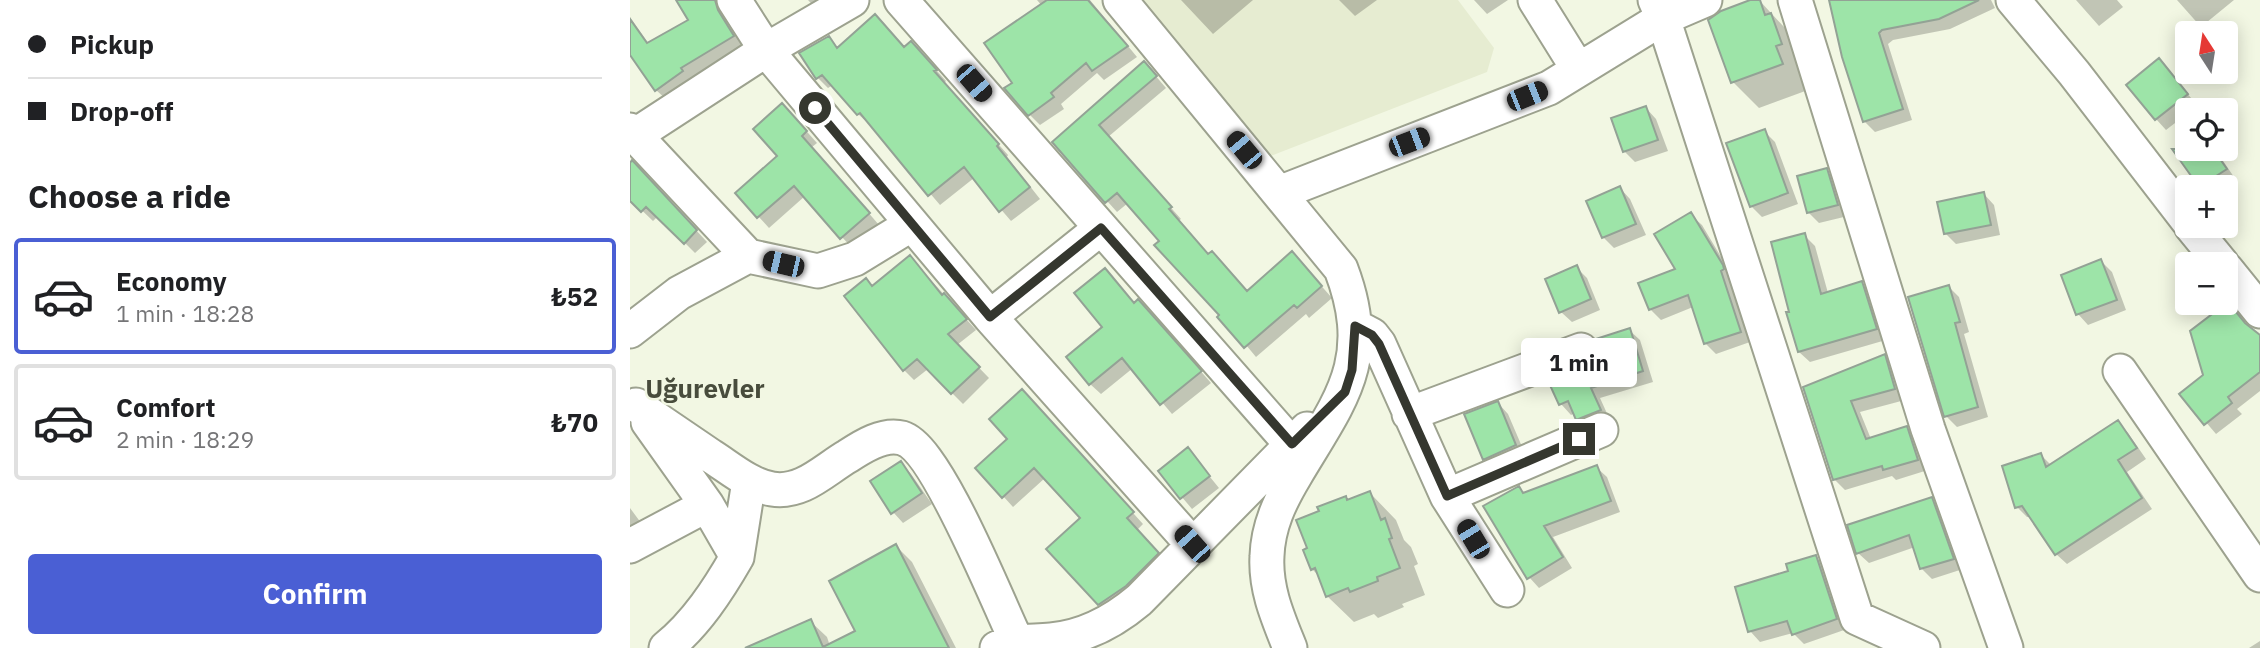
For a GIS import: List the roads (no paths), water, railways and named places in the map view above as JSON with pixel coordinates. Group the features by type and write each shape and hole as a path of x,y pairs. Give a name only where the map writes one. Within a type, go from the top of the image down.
{"street":[{"path":"734,0 766,50 990,317 1192,544"},
{"path":"852,0 632,133 748,256 818,271 855,259 912,224"},
{"path":"901,0 1292,444"},
{"path":"1120,0 1341,268 1348,287 1355,326 1352,370 1345,392 1283,496 1269,534 1267,564 1270,593 1290,648"},
{"path":"1535,0 1578,69"},
{"path":"1279,193 1549,88 1659,9 1704,0"},
{"path":"1795,0 1928,429 2006,648"},
{"path":"2013,0 2074,73 2175,204"},
{"path":"1659,9 1857,618 1923,648"},
{"path":"990,317 1101,228"},
{"path":"2201,238 2212,252"},
{"path":"630,331 678,293 748,256"},
{"path":"2238,284 2260,311"},
{"path":"1355,326 1372,335 1379,344 1447,496 1507,590"},
{"path":"1409,414 1581,351"},
{"path":"2120,371 2260,575"},
{"path":"632,404 749,481 774,489 801,486 849,455 883,438 907,440 918,449 949,496 1007,644 1073,636 1108,622 1139,600 1345,392"},
{"path":"632,404 707,505 737,557"},
{"path":"1447,496 1601,430"},
{"path":"666,648 683,635 720,587 737,557 749,481"},
{"path":"630,546 707,505"}],"district":[{"name":"Uğurevler","path":"705,388"}]}
